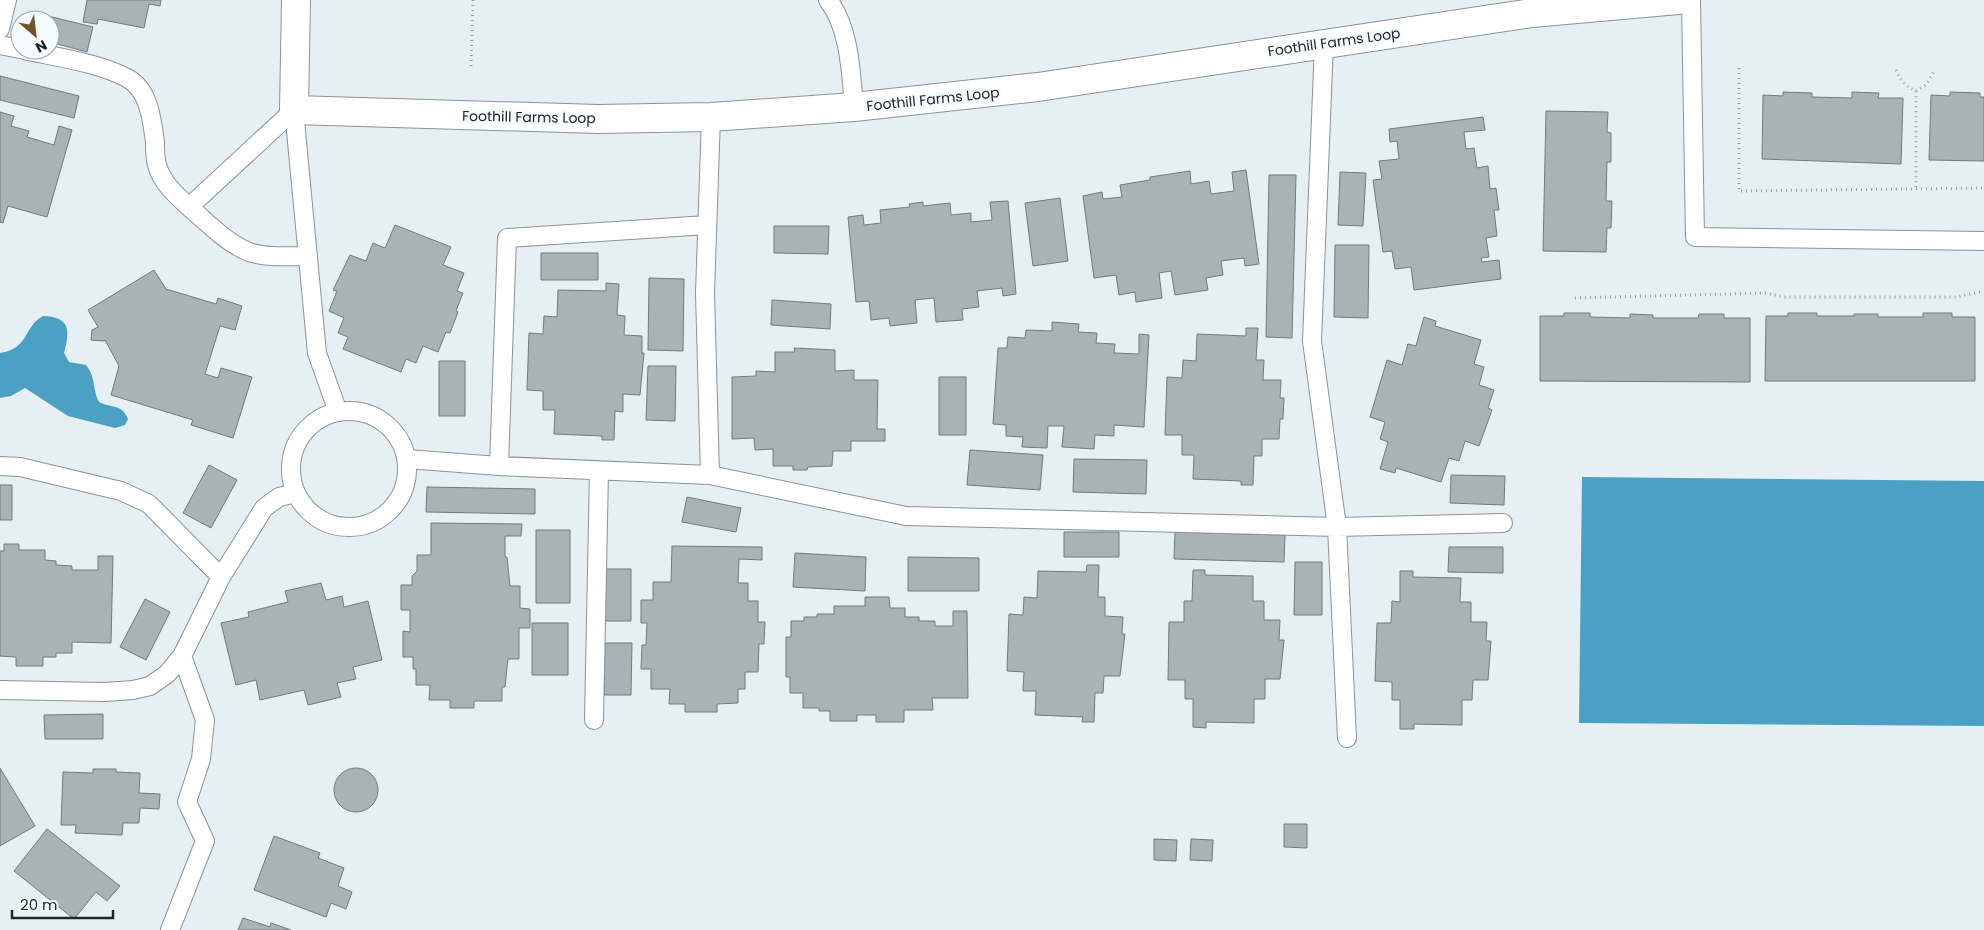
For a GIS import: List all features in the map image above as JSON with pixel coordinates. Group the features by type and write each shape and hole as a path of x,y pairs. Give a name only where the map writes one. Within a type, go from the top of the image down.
{"street":[{"path":"294,110 296,0"},
{"name":"Foothill Farms Loop","path":"294,110 598,118 711,117 854,107 1038,87 1532,13 1678,0"}],"lane":[{"path":"0,29 7,0"},
{"path":"828,0 837,13 849,54 854,107"},
{"path":"1690,0 1695,237 1984,241"},
{"path":"1324,44 1312,341 1338,526 1347,738"},
{"path":"60,58 109,70 130,78 143,93 150,113 156,164 163,180 189,207 229,240 250,252 278,257 308,256"},
{"path":"189,207 294,110"},
{"path":"294,110 317,353 338,412"},
{"path":"710,474 705,293 711,117"},
{"path":"498,466 506,238 707,225"},
{"path":"357,411 374,417 390,427 401,442 407,459 407,478 401,496 390,511 375,521 357,527 338,526 321,520 306,508 296,492 292,476 292,459 298,442 315,423 338,412 357,411"},
{"path":"407,459 599,471 710,474 906,516 1338,526 1503,523"},
{"path":"0,466 20,466 121,491 149,504 222,577"},
{"path":"594,720 599,471"},
{"path":"0,690 105,692 133,690 150,686 156,682 167,674 182,656 222,577 264,508 279,496 296,492"},
{"path":"170,930 205,841 187,802 201,759 205,720 182,656"}],"path":[{"path":"470,66 473,0"},
{"path":"1739,68 1739,191 1916,187 1984,188"},
{"path":"1896,70 1901,81 1907,87 1916,91"},
{"path":"1916,91 1926,85 1935,70"},
{"path":"1916,91 1916,187"},
{"path":"1575,298 1764,292 1784,297 1957,297 1984,291"}],"water":[{"path":"43,316 59,319 64,322 67,338 64,353 69,362 86,365 91,374 99,402 119,408 128,419 125,425 115,428 68,416 25,388 11,396 0,398 0,353 17,347 32,326"},
{"path":"1582,477 1984,481 1984,726 1579,723"}],"building":[{"path":"87,0 161,0 160,6 149,4 144,28 98,19 97,24 83,22"},
{"path":"60,19 93,27 87,52 60,45"},
{"path":"0,76 79,96 74,118 0,100"},
{"path":"1783,92 1812,93 1812,97 1852,98 1852,92 1879,93 1878,98 1903,98 1901,164 1762,159 1763,95 1783,96"},
{"path":"1950,92 1980,93 1980,97 1984,97 1984,161 1929,160 1931,95 1950,96"},
{"path":"1546,111 1608,112 1607,132 1611,133 1611,162 1607,162 1606,201 1612,201 1611,228 1607,228 1606,252 1543,251"},
{"path":"0,112 14,116 11,126 29,131 27,137 54,145 59,126 72,130 47,217 8,206 3,223 0,222"},
{"path":"1483,117 1485,130 1464,132 1466,149 1474,148 1477,168 1488,166 1490,189 1496,188 1499,210 1494,210 1497,236 1486,238 1489,257 1481,258 1482,262 1499,260 1501,279 1414,290 1411,267 1395,269 1392,251 1383,252 1373,180 1382,179 1379,161 1399,159 1397,141 1390,142 1389,129"},
{"path":"1246,170 1259,264 1245,266 1244,258 1221,261 1223,275 1206,278 1208,290 1175,295 1171,271 1159,273 1162,298 1136,302 1135,292 1119,295 1116,275 1094,278 1083,196 1102,192 1103,199 1122,197 1120,185 1150,180 1150,177 1190,171 1191,184 1209,181 1211,194 1234,191 1232,172"},
{"path":"1340,172 1366,173 1363,226 1338,225"},
{"path":"1269,175 1296,175 1292,338 1266,337"},
{"path":"1060,198 1068,261 1033,266 1025,203"},
{"path":"1008,201 1016,294 1003,296 1002,288 977,291 979,307 962,309 963,320 936,322 934,298 915,300 917,323 890,326 889,318 871,320 869,301 856,302 848,217 863,215 864,225 881,223 880,210 910,207 909,204 923,202 923,206 950,203 951,215 971,213 971,222 992,220 990,202"},
{"path":"395,225 451,247 443,265 464,273 457,291 463,293 456,311 458,312 450,333 446,332 438,352 423,346 416,363 406,359 401,372 343,349 348,337 338,333 344,318 329,311 337,291 333,290 350,255 366,261 373,243 385,248"},
{"path":"774,226 829,226 828,254 774,253"},
{"path":"1335,245 1369,245 1368,318 1334,317"},
{"path":"541,253 598,253 598,280 541,280"},
{"path":"154,270 166,289 216,304 218,298 242,306 235,330 220,326 205,374 218,378 221,368 252,377 233,438 191,425 193,420 111,395 119,366 105,340 91,340 92,330 98,327 88,310"},
{"path":"649,278 684,279 683,351 648,350"},
{"path":"606,283 619,284 617,315 625,316 624,335 642,336 642,353 644,353 640,395 623,394 623,412 615,411 614,440 602,440 602,436 554,434 555,410 543,410 543,391 527,390 529,333 543,334 544,316 557,317 558,290 606,291"},
{"path":"772,300 831,304 830,329 771,325"},
{"path":"1564,313 1590,313 1590,317 1630,318 1630,314 1653,315 1653,318 1698,318 1699,314 1724,314 1724,318 1750,318 1750,382 1540,381 1540,316 1564,316"},
{"path":"1788,313 1817,313 1817,316 1878,314 1878,317 1923,317 1923,313 1952,313 1952,317 1975,317 1975,381 1765,381 1766,316 1788,316"},
{"path":"1424,317 1436,321 1435,326 1481,340 1474,364 1484,367 1479,385 1494,390 1488,408 1492,410 1479,446 1465,441 1459,461 1449,458 1441,482 1396,468 1395,473 1380,469 1388,442 1380,439 1385,422 1370,417 1387,360 1402,365 1408,344 1416,346"},
{"path":"1052,322 1079,324 1078,332 1097,333 1096,343 1115,344 1114,353 1139,354 1139,334 1149,335 1144,427 1114,425 1114,436 1095,435 1094,449 1062,447 1064,426 1048,426 1047,448 1022,447 1023,437 1006,436 1006,425 993,424 998,348 1007,348 1008,337 1025,338 1026,330 1052,331"},
{"path":"1246,328 1258,328 1256,360 1264,360 1263,380 1281,380 1280,398 1284,398 1283,419 1280,419 1279,439 1262,439 1262,456 1254,456 1253,485 1241,485 1241,481 1193,479 1194,455 1182,455 1182,435 1165,435 1167,377 1182,378 1183,360 1196,361 1197,334 1246,336"},
{"path":"794,348 835,350 835,371 854,370 854,380 878,380 877,429 885,429 885,441 851,441 851,451 833,451 832,466 793,470 793,466 773,466 773,449 755,450 754,438 732,439 732,377 756,376 756,371 775,372 775,352 795,352"},
{"path":"439,361 465,361 465,416 439,416"},
{"path":"648,366 676,366 675,421 646,420"},
{"path":"939,377 966,377 966,435 939,435"},
{"path":"970,450 1043,455 1040,490 967,485"},
{"path":"1074,459 1147,460 1146,494 1073,492"},
{"path":"209,465 237,480 211,528 183,513"},
{"path":"1451,475 1505,476 1504,505 1450,503"},
{"path":"0,485 12,485 12,520 0,520"},
{"path":"427,487 535,489 535,514 426,512"},
{"path":"687,497 741,508 736,532 682,522"},
{"path":"431,523 522,524 521,536 505,536 505,557 507,557 510,586 520,586 520,608 530,609 530,628 519,628 519,659 508,659 505,687 502,687 502,701 474,701 474,708 450,708 450,700 429,700 430,685 416,685 416,669 413,669 413,657 403,657 403,631 410,632 410,610 401,610 401,585 412,585 412,576 417,571 417,555 431,555"},
{"path":"536,530 570,530 570,603 536,603"},
{"path":"1064,532 1119,532 1119,557 1064,557"},
{"path":"1175,532 1285,535 1284,562 1174,559"},
{"path":"4,544 19,544 19,550 45,550 45,560 56,561 56,565 72,566 72,570 98,570 98,556 113,556 111,643 72,642 72,653 56,653 56,657 43,657 43,666 16,666 16,657 0,656 0,551 4,551"},
{"path":"672,546 762,547 762,560 739,559 738,583 748,583 748,601 758,601 758,622 765,622 764,644 759,644 758,672 745,672 745,689 738,689 738,703 717,704 717,712 685,712 685,704 669,704 670,689 651,689 651,669 641,669 642,645 646,645 647,623 641,623 641,600 653,600 653,582 671,582"},
{"path":"1449,547 1503,547 1503,573 1448,572"},
{"path":"795,553 866,557 865,591 793,587"},
{"path":"908,557 979,558 979,591 908,591"},
{"path":"1295,562 1322,562 1322,615 1294,615"},
{"path":"1087,565 1099,565 1098,597 1105,597 1105,616 1123,617 1122,634 1125,634 1120,676 1104,676 1103,693 1095,693 1094,722 1082,722 1083,717 1035,715 1036,691 1023,691 1024,672 1007,671 1009,614 1023,615 1024,597 1037,598 1038,571 1086,572"},
{"path":"606,569 631,569 631,621 605,621"},
{"path":"1193,570 1205,570 1205,575 1253,576 1253,601 1264,601 1264,620 1280,620 1279,640 1284,640 1280,679 1265,679 1265,699 1254,699 1254,723 1206,722 1206,728 1193,727 1193,699 1185,699 1185,680 1168,680 1169,622 1184,622 1184,601 1192,601"},
{"path":"1400,571 1413,571 1413,577 1461,578 1460,602 1471,602 1471,622 1487,622 1486,641 1491,641 1488,680 1473,680 1472,700 1462,700 1462,725 1414,724 1414,729 1400,729 1400,700 1392,700 1392,682 1375,681 1377,623 1391,623 1392,601 1400,602"},
{"path":"321,583 326,600 342,596 344,607 368,601 382,660 353,667 356,679 337,683 341,697 308,705 304,690 260,700 256,680 236,685 221,623 249,617 248,612 288,602 285,591"},
{"path":"865,597 889,597 890,608 905,608 905,617 919,617 919,621 935,621 935,626 953,626 953,611 967,611 968,698 932,698 933,710 904,710 904,722 876,722 876,715 857,715 857,721 830,721 830,711 819,711 819,708 803,708 803,693 790,693 790,677 786,677 786,637 791,637 791,621 804,621 804,617 817,617 817,614 834,614 834,606 865,606"},
{"path":"145,599 170,612 146,660 120,647"},
{"path":"532,623 568,623 568,675 532,675"},
{"path":"605,643 632,643 631,695 604,695"},
{"path":"103,714 103,739 45,739 44,715"},
{"path":"0,768 35,826 0,846"},
{"path":"352,768 360,768 372,774 378,790 372,806 360,812 352,812 340,806 334,794 334,786 340,774"},
{"path":"93,769 116,769 116,772 140,773 139,793 160,794 159,809 140,808 139,823 123,823 122,835 75,833 76,825 61,825 63,772 93,773"},
{"path":"1284,824 1307,824 1307,848 1284,847"},
{"path":"47,829 120,886 107,901 96,892 74,919 14,871"},
{"path":"274,836 320,853 318,858 344,868 338,886 352,892 346,909 331,903 326,917 254,890"},
{"path":"1154,839 1177,840 1176,861 1154,860"},
{"path":"1191,839 1213,840 1212,861 1190,860"},
{"path":"243,918 270,927 271,923 291,930 238,930"}]}
